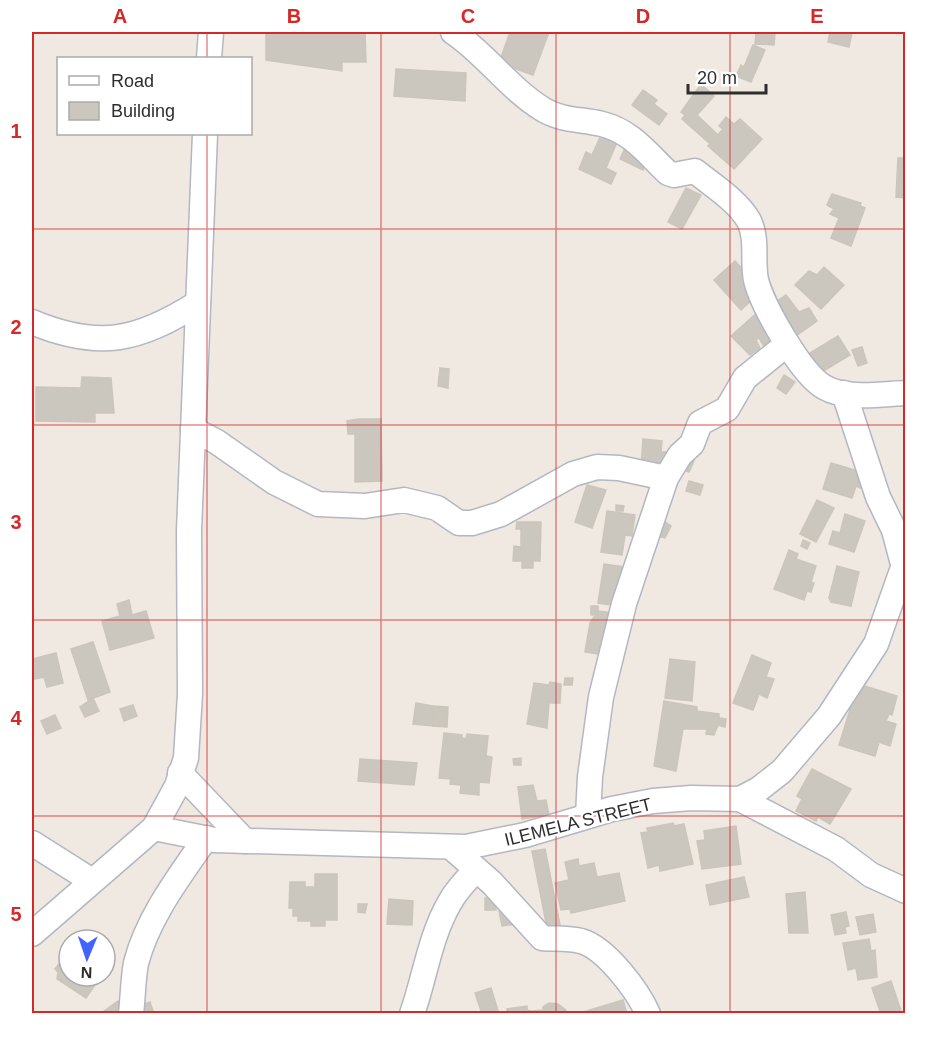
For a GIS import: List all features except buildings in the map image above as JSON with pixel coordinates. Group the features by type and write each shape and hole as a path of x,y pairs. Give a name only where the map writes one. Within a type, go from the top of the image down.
{"street":[{"path":"209,57 211,32"},
{"path":"453,32 469,43 521,94 543,109 557,117 603,124 628,135 668,173 674,175 695,171 729,200 749,222 753,233 759,290 786,345 823,387 844,393 906,393"},
{"path":"32,934 154,828 177,786 189,743 191,603 189,531 205,135"},
{"path":"32,322 64,335 127,337 165,324 198,303"},
{"path":"588,816 590,777 601,697 624,604 666,478 680,455 692,444 700,423 727,409 745,378 786,345"},
{"path":"740,799 759,789 782,771 829,716 876,644 904,561 894,530 878,497 844,393"},
{"path":"193,429 217,442 274,482 318,504 366,506 404,500 437,508 459,523 472,523 501,514 573,474 597,467 619,468 666,478"},
{"path":"180,773 245,841"},
{"name":"ILEMELA STREET","path":"154,828 206,838 245,841 451,846 496,843 588,816 653,801 691,798 740,799"},
{"path":"740,799 836,849 871,875 906,891"},
{"path":"131,1014 136,963 147,934 165,898 206,838"},
{"path":"32,843 92,881"},
{"path":"451,846 492,883 542,938 582,942 605,957 627,980 648,1014"},
{"path":"412,1014 434,941 450,902 476,869"}]}
